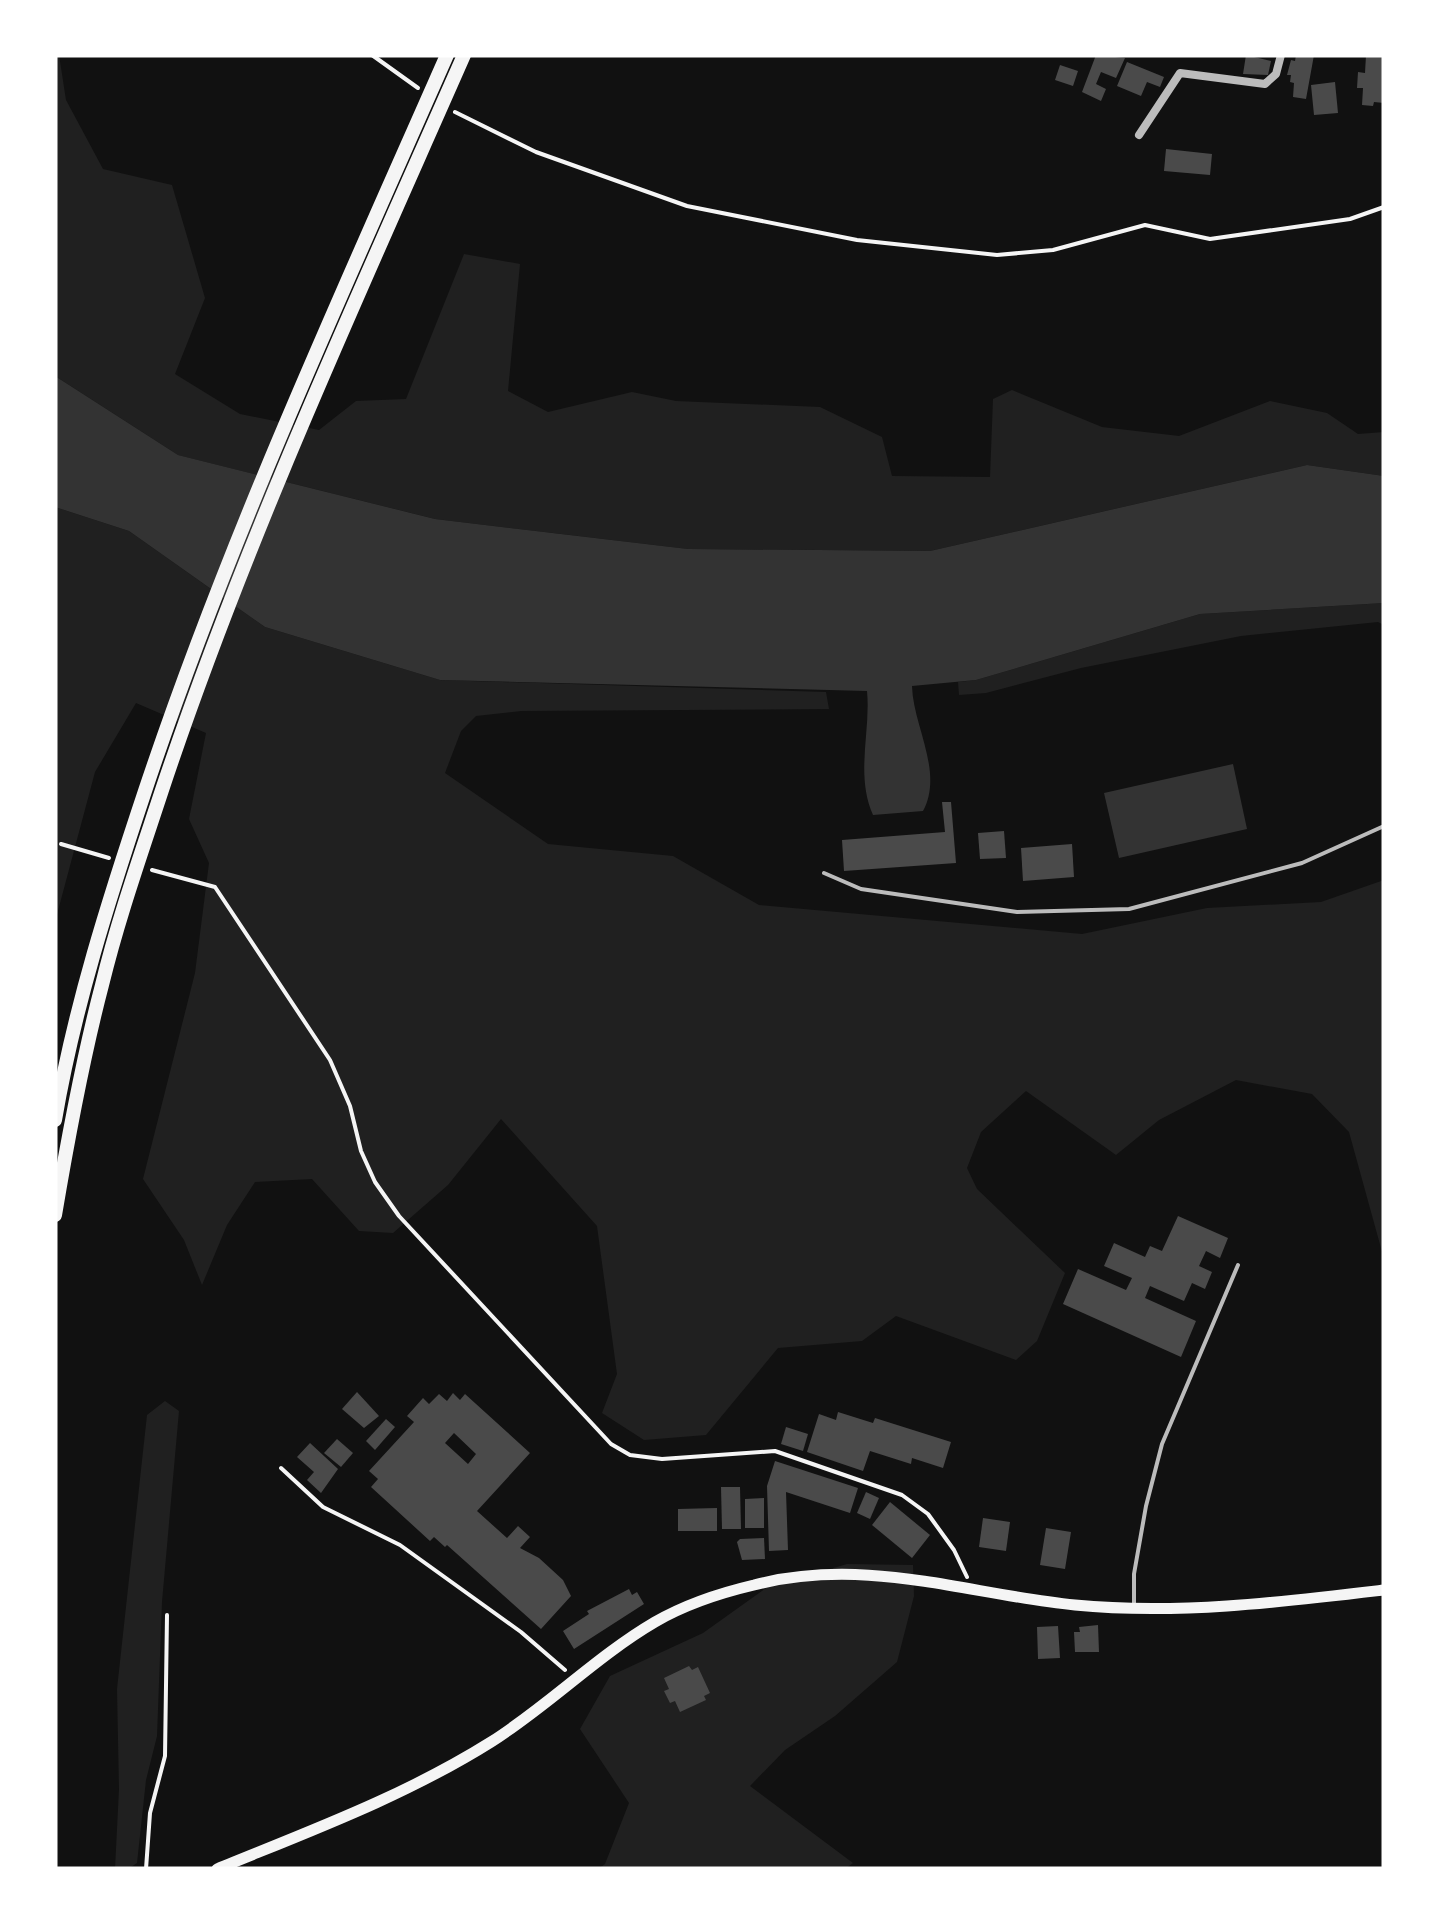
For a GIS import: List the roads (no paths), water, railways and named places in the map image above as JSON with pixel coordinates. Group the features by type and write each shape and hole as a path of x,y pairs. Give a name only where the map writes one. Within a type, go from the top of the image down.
{"highway":[{"path":"55,1120 88,975 157,754 211,603 447,55"},
{"path":"55,1215 74,1106 102,983 224,612 464,55"}],"main road":[{"path":"217,1869 412,1786 494,1740 629,1639 670,1614 687,1605 758,1584 852,1573 895,1575 1074,1605 1134,1607 1249,1604 1384,1590"}],"street":[{"path":"1139,135 1180,73 1265,84 1276,74 1280,55"}],"lane":[{"path":"824,873 861,889 1016,912 1129,910 1302,862 1384,826"},
{"path":"1134,1607 1134,1574 1162,1444 1238,1264"}]}
